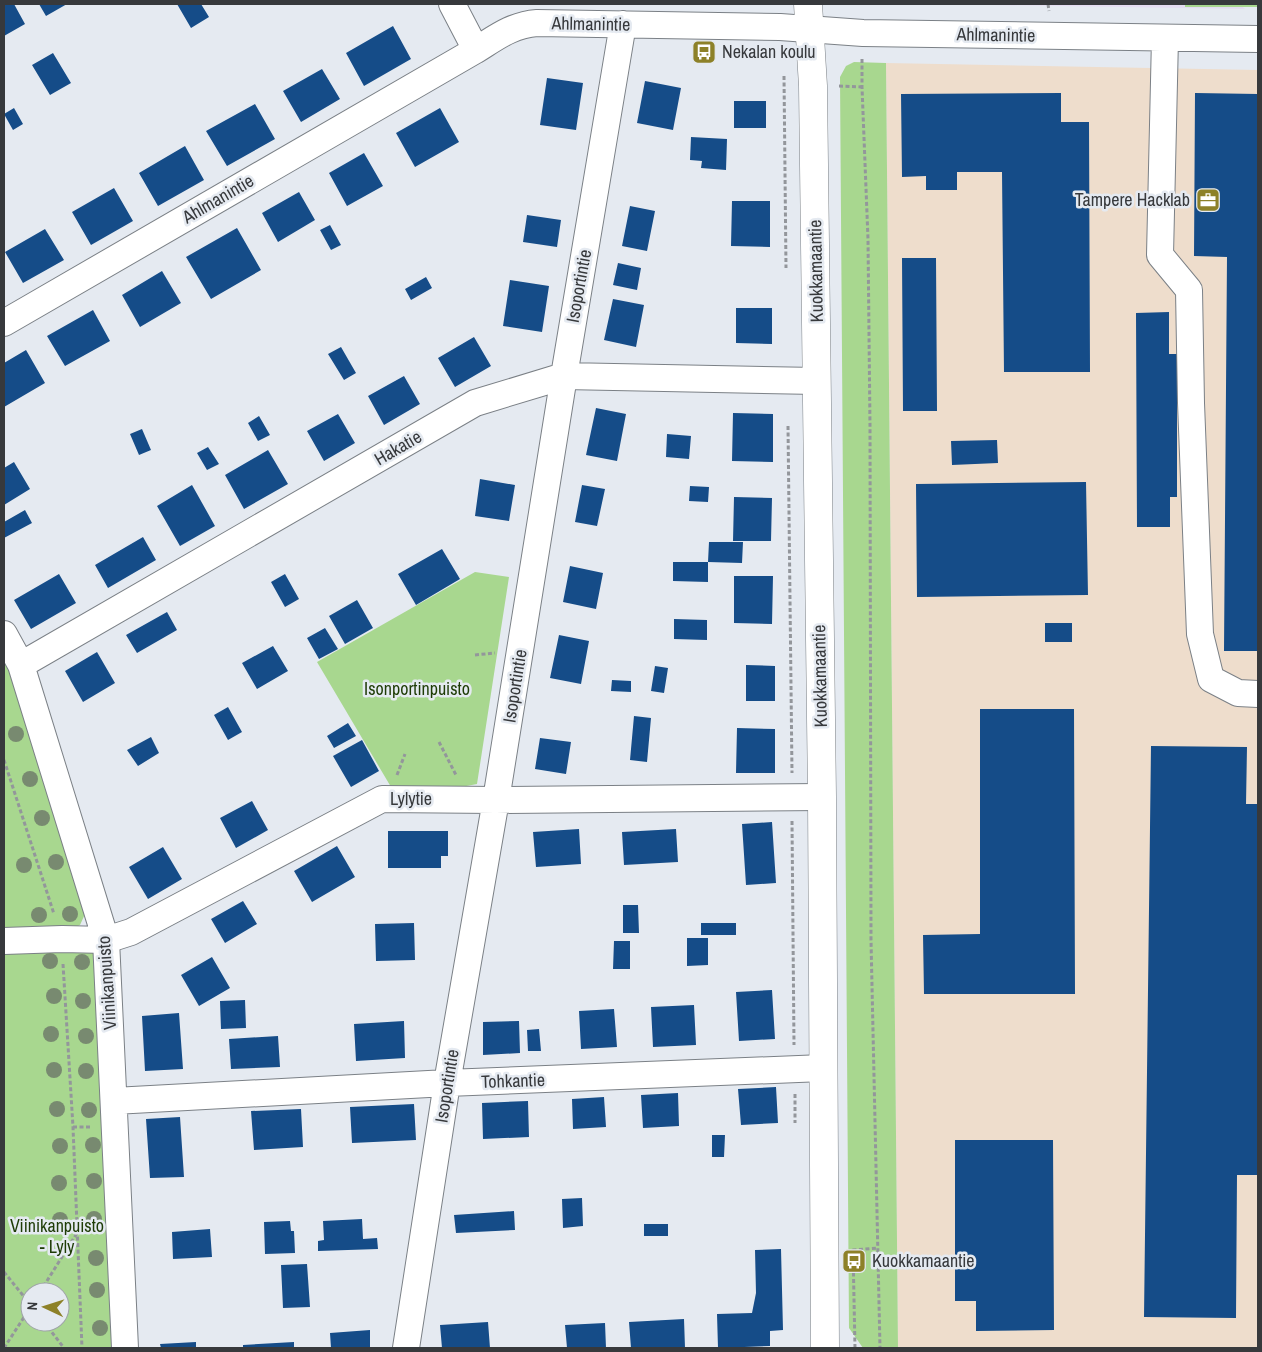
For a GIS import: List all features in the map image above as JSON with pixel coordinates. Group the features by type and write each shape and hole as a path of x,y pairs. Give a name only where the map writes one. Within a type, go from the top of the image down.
{"main road":[{"name":"Kuokkamaantie","path":"808,16 813,86 817,381 822,797 825,1348"}],"street":[{"path":"452,4 476,50"},
{"name":"Ahlmanintie","path":"4,323 519,25 537,23 780,27 808,16 862,33 1258,39"},
{"name":"Isoportintie","path":"406,1348 447,1084 496,800 623,24"},
{"path":"1165,38 1160,255 1190,290 1191,404 1200,634 1211,679 1238,693 1258,694"},
{"name":"Hakatie","path":"22,665 475,403 564,376 817,381"},
{"name":"Viinikanpuisto","path":"4,634 22,665 106,940 125,1348"},
{"name":"Lylytie","path":"4,941 106,940 131,932 382,799 496,800 822,797"},
{"name":"Tohkantie","path":"114,1101 823,1068"}],"path":[{"path":"862,33 862,87 868,239 870,416 871,940 880,1348"},
{"path":"784,85 786,273"},
{"path":"788,421 795,1128"},
{"path":"440,742 468,800"},
{"path":"4,760 62,939 73,1127 82,1348"},
{"path":"46,1282 77,1233"},
{"path":"855,1348 853,1250 878,1248"},
{"path":"4,1272 20,1292"},
{"path":"4,1348 20,1323"},
{"path":"52,1332 64,1348"}],"shaded area":[{"path":"931,4 1239,4 1245,9"},
{"path":"886,63 1258,70 1258,1348 898,1348"}],"green space":[{"path":"1185,4 1258,4 1258,7 1185,7"},
{"path":"854,62 886,63 898,1348 863,1348 849,1328 840,77 846,66"},
{"name":"Isonportinpuisto","path":"475,572 509,577 477,784 456,788 391,787 317,662"},
{"path":"4,658 11,670 85,914 80,925 67,932 4,933"},
{"name":"Viinikanpuisto - Lyly","path":"94,948 115,1348 4,1348 4,952"}],"building":[{"path":"4,4 14,4 25,24 4,36"},
{"path":"39,4 67,4 46,16"},
{"path":"177,4 201,4 209,17 191,28"},
{"path":"393,26 411,59 364,86 346,53"},
{"path":"53,53 71,83 50,95 32,65"},
{"path":"322,69 340,99 301,122 283,91"},
{"path":"547,78 583,83 576,130 540,125"},
{"path":"645,81 681,88 673,130 637,123"},
{"path":"1061,93 1061,122 1089,122 1090,372 1004,372 1002,172 957,172 957,190 926,190 926,176 902,177 901,94"},
{"path":"1195,93 1258,94 1258,651 1224,651 1227,257 1194,256"},
{"path":"734,101 766,101 766,128 734,128"},
{"path":"255,104 275,139 227,166 206,131"},
{"path":"14,108 23,124 13,130 4,114"},
{"path":"440,108 459,142 415,167 396,133"},
{"path":"691,137 727,139 726,170 701,168 702,161 690,160"},
{"path":"185,146 204,180 158,206 139,173"},
{"path":"364,153 383,186 347,206 329,173"},
{"path":"114,188 133,221 91,245 72,212"},
{"path":"299,192 315,220 278,242 262,213"},
{"path":"732,201 770,201 770,247 731,246"},
{"path":"630,206 655,211 647,251 622,246"},
{"path":"527,215 561,220 557,247 523,242"},
{"path":"330,225 341,245 331,250 320,230"},
{"path":"237,228 261,270 211,299 186,257"},
{"path":"45,229 64,260 23,283 5,252"},
{"path":"902,258 936,258 937,411 903,411"},
{"path":"618,263 641,268 637,290 613,285"},
{"path":"162,271 181,303 140,327 122,295"},
{"path":"426,277 432,288 411,300 405,289"},
{"path":"510,280 549,286 542,332 503,326"},
{"path":"613,299 644,305 636,347 604,340"},
{"path":"736,308 772,308 772,344 736,343"},
{"path":"93,310 110,341 65,366 47,336"},
{"path":"1169,312 1169,354 1177,354 1177,497 1170,497 1170,527 1137,527 1136,313"},
{"path":"474,337 491,366 455,387 438,358"},
{"path":"341,347 356,373 344,380 328,354"},
{"path":"26,350 45,383 4,407 4,363"},
{"path":"404,376 420,404 384,425 368,396"},
{"path":"596,408 626,414 617,461 586,455"},
{"path":"733,413 773,414 773,462 732,461"},
{"path":"338,414 355,443 324,461 307,431"},
{"path":"259,416 270,435 258,441 248,423"},
{"path":"142,429 151,450 139,455 130,434"},
{"path":"667,434 691,436 689,459 666,457"},
{"path":"997,440 998,463 952,465 951,441"},
{"path":"208,447 219,464 207,470 197,453"},
{"path":"268,450 288,484 244,509 225,475"},
{"path":"14,462 30,489 4,505 4,468"},
{"path":"480,479 515,485 509,521 475,516"},
{"path":"1086,482 1088,595 917,597 916,484"},
{"path":"192,485 215,526 180,546 157,506"},
{"path":"582,485 605,489 597,526 575,522"},
{"path":"690,486 709,487 708,502 689,501"},
{"path":"734,497 772,498 771,541 733,541"},
{"path":"25,510 32,523 4,538 4,522"},
{"path":"143,537 156,560 108,588 95,565"},
{"path":"709,542 743,542 742,563 708,562"},
{"path":"442,549 460,579 416,605 398,574"},
{"path":"673,562 708,562 708,582 673,581"},
{"path":"570,566 603,573 596,609 563,602"},
{"path":"59,574 76,603 31,629 14,600"},
{"path":"285,574 299,599 285,607 271,582"},
{"path":"734,576 773,576 772,624 734,623"},
{"path":"357,600 373,628 345,644 329,616"},
{"path":"167,612 177,630 137,653 126,635"},
{"path":"674,619 707,620 707,640 674,639"},
{"path":"1045,623 1072,623 1072,642 1045,642"},
{"path":"325,628 338,649 319,659 307,638"},
{"path":"559,635 589,641 581,684 550,678"},
{"path":"273,646 288,671 257,689 242,663"},
{"path":"97,652 115,683 83,702 65,671"},
{"path":"746,665 775,666 775,701 746,701"},
{"path":"655,666 668,668 664,693 651,691"},
{"path":"612,680 631,681 631,692 611,691"},
{"path":"228,707 242,732 228,740 214,715"},
{"path":"980,709 1074,709 1075,994 924,994 923,935 980,934"},
{"path":"634,716 651,718 647,762 630,760"},
{"path":"348,723 356,736 334,748 327,736"},
{"path":"737,728 775,729 775,773 736,773"},
{"path":"151,737 159,753 138,766 127,750"},
{"path":"540,738 571,742 566,774 535,769"},
{"path":"362,740 379,771 351,787 333,756"},
{"path":"1151,746 1247,747 1246,804 1258,804 1258,1175 1237,1175 1236,1318 1144,1317"},
{"path":"252,801 268,830 236,848 220,818"},
{"path":"772,822 776,883 746,885 742,824"},
{"path":"579,829 581,864 536,867 533,832"},
{"path":"676,829 678,862 624,865 622,832"},
{"path":"388,831 448,831 448,856 441,856 441,868 388,868"},
{"path":"337,846 355,877 312,902 294,871"},
{"path":"163,847 182,879 148,899 129,867"},
{"path":"243,901 257,924 225,943 211,919"},
{"path":"623,905 638,905 639,933 623,933"},
{"path":"414,923 415,960 376,961 375,924"},
{"path":"701,923 736,923 736,935 701,935"},
{"path":"687,938 708,938 708,965 687,966"},
{"path":"614,941 630,941 630,969 613,969"},
{"path":"212,957 230,988 199,1006 181,975"},
{"path":"772,990 775,1039 739,1041 736,992"},
{"path":"245,1000 246,1028 221,1029 220,1001"},
{"path":"694,1005 696,1045 653,1047 651,1007"},
{"path":"614,1009 617,1047 581,1049 579,1011"},
{"path":"179,1013 183,1069 145,1071 142,1016"},
{"path":"404,1021 405,1058 356,1061 354,1024"},
{"path":"519,1021 520,1053 483,1055 483,1022"},
{"path":"539,1029 541,1051 528,1051 527,1030"},
{"path":"278,1036 280,1067 231,1069 229,1039"},
{"path":"776,1087 778,1123 741,1125 738,1089"},
{"path":"678,1093 679,1126 643,1128 641,1095"},
{"path":"604,1097 606,1127 573,1129 572,1099"},
{"path":"528,1101 529,1137 483,1139 482,1103"},
{"path":"414,1104 416,1140 352,1143 350,1107"},
{"path":"301,1109 303,1147 254,1150 251,1111"},
{"path":"180,1117 184,1177 150,1178 146,1119"},
{"path":"712,1135 725,1135 724,1157 712,1157"},
{"path":"955,1140 1053,1140 1054,1330 976,1331 976,1301 955,1301"},
{"path":"582,1198 583,1226 563,1228 562,1199"},
{"path":"514,1211 515,1230 456,1233 454,1215"},
{"path":"362,1219 363,1239 377,1238 378,1249 318,1251 318,1241 324,1240 323,1221"},
{"path":"290,1221 291,1231 294,1231 295,1253 265,1254 264,1222"},
{"path":"644,1224 668,1224 668,1236 644,1236"},
{"path":"210,1229 212,1257 173,1259 172,1232"},
{"path":"781,1249 783,1330 770,1331 770,1346 718,1348 717,1314 752,1313 756,1293 755,1250"},
{"path":"307,1264 310,1307 283,1308 281,1265"},
{"path":"684,1319 685,1348 631,1348 629,1322"},
{"path":"488,1322 490,1348 442,1348 440,1325"},
{"path":"605,1323 606,1348 567,1348 565,1325"},
{"path":"370,1330 370,1348 331,1348 330,1333"},
{"path":"196,1342 196,1348 161,1348 160,1344"},
{"path":"294,1342 294,1348 243,1348 243,1345"}],"place":[{"name":"Nekalan koulu","path":"704,52"},
{"name":"Tampere Hacklab","path":"1208,200"},
{"name":"Kuokkamaantie","path":"854,1261"}]}
